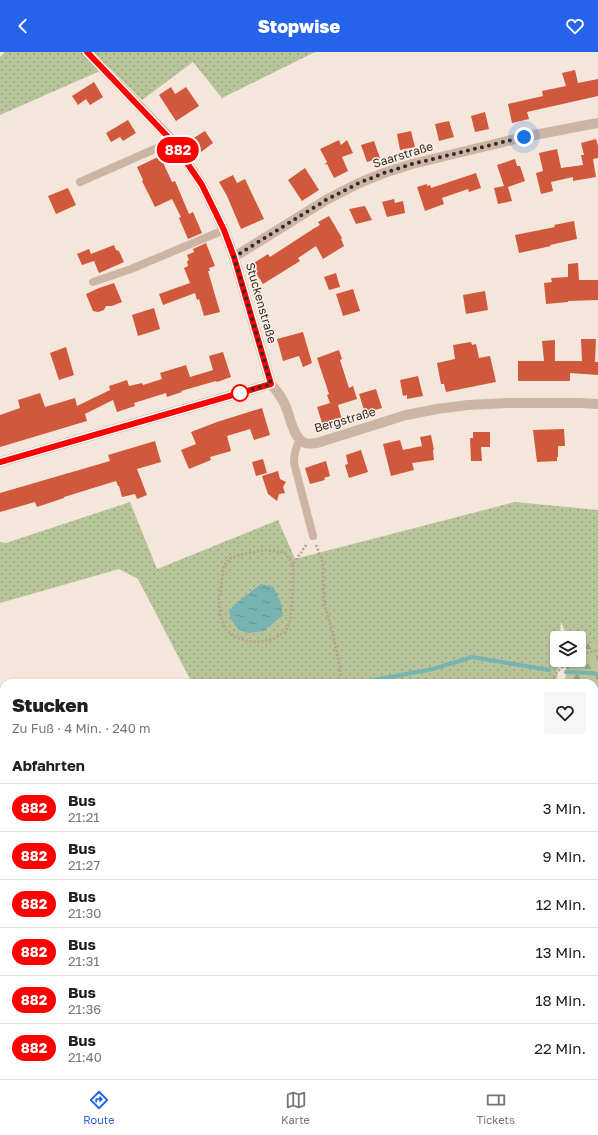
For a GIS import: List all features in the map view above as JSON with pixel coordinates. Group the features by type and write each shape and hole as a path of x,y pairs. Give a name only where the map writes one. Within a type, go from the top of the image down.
{"street":[{"name":"Stuckenstraße","path":"87,52 172,141 202,185 224,230 234,257 271,384"},
{"name":"Saarstraße","path":"234,257 326,200 359,183 384,173 412,164 524,137 598,123"},
{"name":"Bergstraße","path":"271,384 286,405 294,430 300,440 306,443 317,443 406,415 437,409 507,403 598,404"},
{"path":"0,462 271,384"}],"lane":[{"path":"80,182 172,141"},
{"path":"93,282 131,269 224,230"},
{"path":"300,440 294,453 294,464 313,536"}],"path":[{"path":"293,564 285,553 266,550 243,554 231,558 224,566 219,599 220,614 225,628 235,637 247,641 259,642 273,638 285,632 290,621 293,592 293,564 313,536"},
{"path":"313,536 324,563 324,603 332,630 340,667 340,679"},
{"path":"586,653 598,650"},
{"path":"551,679 562,667"}],"green space":[{"path":"5,52 315,52 222,98 193,62 142,100 109,67 0,115 0,57"},
{"path":"130,502 157,569 278,520 295,559 515,502 598,510 598,643 586,643 586,631 565,631 561,621 560,631 550,631 550,667 558,667 557,679 190,679 138,579 119,569 0,603 0,542 6,543"},
{"path":"586,643 598,643 598,679 565,679 566,667 586,667"}],"water":[{"path":"261,584 273,587 280,600 283,615 264,631 248,633 238,629 232,621 229,612 234,605"}],"building":[{"path":"575,70 578,83 598,79 598,96 527,112 529,119 512,123 508,104 543,96 542,91 566,86 562,73"},
{"path":"94,82 103,97 90,105 86,99 78,105 72,96"},
{"path":"171,87 175,94 186,87 199,106 176,121 159,95"},
{"path":"485,112 489,129 475,132 471,116"},
{"path":"128,120 136,133 123,141 120,137 111,142 106,133"},
{"path":"449,121 454,137 439,141 435,124"},
{"path":"205,131 213,143 201,152 192,139"},
{"path":"411,131 415,147 400,150 397,134"},
{"path":"596,139 598,146 598,158 593,159 596,177 573,181 573,177 551,182 553,191 541,194 536,173 543,171 539,153 557,149 561,168 583,165 581,155 584,155 581,143"},
{"path":"339,140 341,145 347,140 353,153 342,157 348,171 334,178 327,164 324,165 327,162 320,149"},
{"path":"374,141 380,158 367,162 361,145"},
{"path":"160,156 172,182 175,181 189,214 193,212 202,233 188,239 179,218 181,217 172,199 155,207 137,167"},
{"path":"515,159 517,166 520,166 525,181 508,187 512,201 498,204 494,188 504,186 497,165"},
{"path":"305,168 319,190 302,201 288,180"},
{"path":"476,173 481,188 469,192 468,189 442,198 444,204 425,211 417,187 427,184 427,186 430,185 431,188"},
{"path":"233,175 237,183 245,179 264,219 241,229 227,196 219,182"},
{"path":"68,188 76,205 56,214 48,196"},
{"path":"394,199 395,203 403,201 405,213 387,217 382,202"},
{"path":"365,206 372,220 356,224 349,209"},
{"path":"329,216 342,238 341,239 344,246 323,259 316,246 298,258 300,261 263,284 254,270 257,268 254,263 268,254 270,257 320,225 318,222"},
{"path":"574,221 577,239 519,253 515,235 555,227 554,225"},
{"path":"206,243 215,266 209,268 210,271 208,271 220,312 204,316 199,299 197,300 195,293 163,305 159,294 190,283 184,268 188,266 187,261 189,260 187,255 194,252 193,249"},
{"path":"114,245 116,250 119,251 124,262 99,273 94,261 82,265 77,254 89,249 91,254"},
{"path":"578,263 579,280 598,280 598,300 568,301 546,304 544,283 552,282 551,278 568,277 568,264"},
{"path":"336,273 340,287 329,290 324,277"},
{"path":"114,283 122,302 112,306 106,306 104,310 98,312 93,311 86,294"},
{"path":"353,289 360,311 343,316 336,294"},
{"path":"485,291 488,310 466,314 463,295"},
{"path":"154,308 160,329 138,336 132,315"},
{"path":"303,332 312,363 303,367 299,356 283,361 277,339"},
{"path":"581,339 596,339 595,362 598,362 598,375 570,373 570,381 518,381 518,361 544,361 542,341 555,340 555,361 582,361"},
{"path":"471,342 472,345 476,344 479,358 490,356 496,382 446,392 444,384 441,384 437,363 455,359 453,345"},
{"path":"66,347 74,375 59,380 50,353"},
{"path":"339,350 342,359 340,360 349,388 353,386 357,399 338,405 342,420 323,426 317,407 330,403 327,395 329,394 317,358"},
{"path":"223,352 231,377 181,391 182,392 167,397 166,393 134,403 135,406 117,412 113,400 85,414 87,421 0,447 0,415 20,408 18,400 40,393 45,407 75,398 77,406 110,390 109,386 127,380 129,386 142,383 143,385 162,379 160,373 186,365 190,377 213,370 209,356"},
{"path":"418,376 423,396 407,399 407,395 403,396 400,380"},
{"path":"376,389 382,408 365,413 359,394"},
{"path":"262,408 270,435 254,440 250,429 227,436 231,451 210,457 211,460 189,469 181,450 196,444 191,432"},
{"path":"564,429 565,446 558,446 557,461 537,462 533,430"},
{"path":"473,432 490,432 490,447 481,447 482,461 471,461 470,438 473,438"},
{"path":"431,435 434,460 412,463 414,470 391,476 383,444 400,440 403,450 422,446 420,437"},
{"path":"155,441 161,462 137,469 147,495 137,499 135,494 122,497 116,481 37,507 35,502 0,512 0,493 110,461 108,455"},
{"path":"361,450 368,472 349,478 345,465 348,464 346,455"},
{"path":"263,459 267,473 256,476 252,462"},
{"path":"326,461 330,476 324,478 325,480 310,484 305,468"},
{"path":"278,471 280,479 286,482 283,487 285,493 279,494 277,501 268,494 262,476"}],"waterway":[{"path":"380,679 433,669 472,657 549,670"},
{"path":"566,672 593,673 598,675"}],"bus line":[{"name":"882","path":"0,462 271,384 234,257 224,230 202,185 172,141 87,52"}],"route":[{"path":"240,393 236,394 271,384 234,257 326,200 359,183 412,164 524,137"}]}
